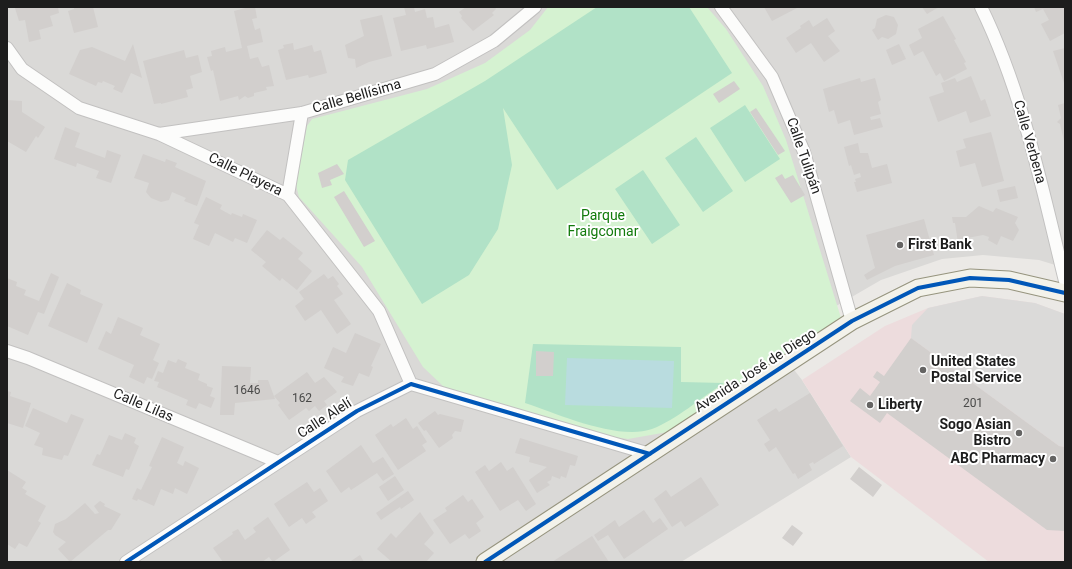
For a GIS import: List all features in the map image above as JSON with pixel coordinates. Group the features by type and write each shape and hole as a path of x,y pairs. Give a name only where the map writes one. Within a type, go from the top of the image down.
{"street":[{"name":"Calle Bellísima","path":"159,134 302,113 435,74 494,42 535,7"},
{"name":"Calle Tulipán","path":"721,7 772,77 804,152 852,321"},
{"name":"Calle Verbena","path":"981,7 994,34 1029,134 1065,280"},
{"name":"Calle Playera","path":"7,48 22,70 79,108 159,134 288,195 379,311 411,384"},
{"path":"288,195 302,113"},
{"name":"Avenida José de Diego","path":"485,562 852,321 918,288 970,278 1009,280 1065,293"},
{"name":"Calle Lilas","path":"7,351 28,358 278,462"},
{"path":"411,384 650,454"},
{"name":"Calle Alelí","path":"126,562 357,411 411,384"}],"shaded area":[{"path":"7,7 1065,7 1065,268 1039,260 983,255 942,259 881,280 831,309 777,348 802,380 851,457 681,562 7,562"},
{"path":"982,296 1035,303 1065,314 1065,562 989,562 851,457 802,380 885,326 928,308"},
{"path":"982,296 1035,303 1065,314 1065,447 1059,446 911,338 912,325 928,308"}],"green space":[{"name":"Parque Fraigcomar","path":"548,7 707,7 726,29 763,86 786,140 841,318 668,432 628,439 607,436 444,387 423,367 362,267 299,197 296,185 307,126 312,119 427,89 485,63 530,30"},
{"path":"597,7 689,7 732,73 557,190 503,108 512,165 498,229 469,275 422,304 345,180 348,160 485,81"},
{"path":"745,105 780,159 745,182 710,128"},
{"path":"696,137 733,191 703,212 665,158"},
{"path":"643,170 680,225 652,244 615,189"},
{"path":"533,344 681,347 681,382 724,383 680,414 652,429 638,432 622,432 606,429 588,425 525,403"}],"water":[{"path":"567,358 674,361 672,408 565,405"}],"building":[{"path":"58,7 59,13 50,16 53,26 39,30 41,39 29,42 25,20 19,21 15,8"},
{"path":"74,7 93,7 98,27 74,33 68,11 74,9"},
{"path":"255,7 257,18 252,19 255,30 260,28 263,42 247,46 250,59 258,57 262,67 269,65 274,86 266,87 267,90 254,93 254,96 248,98 245,96 239,100 238,96 220,101 213,70 211,71 207,57 212,56 211,51 225,47 226,52 242,48 234,11"},
{"path":"404,7 414,7 415,12 425,9 427,18 433,17 435,28 449,24 454,42 427,49 426,45 401,51 393,18 406,15"},
{"path":"466,7 495,7 496,9 492,13 494,15 473,31 461,18 462,16 459,12"},
{"path":"764,7 799,7 772,21"},
{"path":"922,7 939,7 927,14"},
{"path":"1034,7 1065,7 1065,33 1050,41 1041,24 1049,20 1043,9 1036,12"},
{"path":"382,15 392,56 369,62 356,68 355,59 348,58 345,45 364,36 360,20"},
{"path":"886,15 894,17 898,25 896,34 888,39 882,37 878,40 872,30 875,28 877,19"},
{"path":"943,16 956,39 954,40 966,62 964,63 967,69 944,81 940,73 936,76 923,51 914,56 909,45 922,38 918,29"},
{"path":"827,18 835,31 828,36 840,51 824,62 811,43 796,53 786,38 801,28 800,26 809,20 813,27"},
{"path":"293,43 294,50 312,45 314,52 321,50 327,73 309,78 308,75 286,80 278,50 284,48 283,45"},
{"path":"133,44 142,78 131,73 122,93 113,89 115,86 103,81 102,83 98,82 96,86 69,74 80,50 92,47 125,61"},
{"path":"899,44 906,59 892,65 886,50"},
{"path":"1065,48 1065,86 1053,51"},
{"path":"184,50 186,58 198,55 202,72 190,76 193,88 186,90 188,97 161,104 154,104 143,61"},
{"path":"971,76 981,101 985,99 991,116 970,123 966,111 938,122 929,97 944,92 941,83 955,78 957,82"},
{"path":"860,78 861,82 875,78 881,100 878,102 881,114 870,117 871,120 880,118 883,127 854,135 850,120 838,124 834,110 829,112 823,89"},
{"path":"734,81 740,89 719,103 713,94"},
{"path":"7,100 22,101 22,112 45,127 38,138 36,136 26,152 7,141"},
{"path":"1065,103 1064,141 1060,124 1057,122 1061,118 1058,105"},
{"path":"756,108 785,151 778,155 750,112"},
{"path":"65,127 80,133 75,147 105,158 107,150 121,155 111,183 96,178 99,171 77,163 76,167 54,159"},
{"path":"991,132 1004,181 982,187 975,163 960,167 956,151 966,148 963,139"},
{"path":"858,143 860,153 868,153 872,168 887,164 892,183 857,192 854,182 856,182 855,179 861,177 860,173 854,175 851,165 849,166 844,147"},
{"path":"143,154 165,162 166,159 177,163 175,167 206,181 197,206 184,201 186,198 172,192 169,200 161,202 151,198 146,192 149,183 134,178"},
{"path":"337,164 344,174 330,180 332,185 322,188 318,173"},
{"path":"782,174 785,179 793,175 805,195 791,203 775,178"},
{"path":"1015,186 1018,198 1000,202 997,190"},
{"path":"344,191 375,241 364,247 334,197"},
{"path":"206,197 222,205 220,209 231,215 232,213 242,217 243,214 257,220 247,243 235,238 233,242 215,233 209,246 193,239 199,225 194,223"},
{"path":"979,206 993,212 996,208 1018,217 1015,223 1019,230 1013,241 1001,236 997,245 988,240 989,237 983,235 967,238 968,242 958,243 955,223 953,223 952,217 966,217"},
{"name":"First Bank","path":"924,219 934,255 895,266 867,280 864,275 875,268 866,235"},
{"path":"267,230 280,240 283,237 303,253 298,259 312,271 297,290 282,278 280,281 262,266 266,262 251,250"},
{"path":"51,273 59,277 44,314 38,312 28,335 7,326 7,278 17,282 16,286 26,290 24,295 39,301"},
{"path":"324,274 328,279 333,276 339,284 337,286 343,294 334,300 351,324 337,334 321,310 305,321 295,306 304,299 299,292"},
{"path":"67,283 81,290 80,294 103,304 87,343 48,326"},
{"path":"118,317 143,328 140,335 160,344 153,360 159,363 152,379 147,377 144,384 129,377 134,365 98,349 106,331 111,334"},
{"path":"355,333 381,344 371,366 373,367 369,377 359,373 353,386 341,382 344,377 324,368 333,347 346,353"},
{"path":"911,338 1059,446 1065,447 1065,531 1047,530 887,413 880,423 850,401 860,388 870,396 880,382 873,377 877,371 884,376"},
{"path":"536,351 554,352 553,376 536,376"},
{"path":"178,359 187,363 185,368 200,374 198,380 213,388 210,396 215,398 211,408 199,403 196,409 186,405 188,400 157,387 159,382 154,381 158,371 163,373 168,360 176,363"},
{"path":"222,366 251,367 250,383 258,383 258,380 268,380 275,399 235,403 234,415 220,415"},
{"path":"307,372 315,383 324,377 337,392 324,401 327,405 319,411 315,406 309,411 306,408 289,420 278,405 280,403 274,396"},
{"path":"7,391 11,392 10,396 31,403 23,428 7,423"},
{"path":"810,393 843,446 814,464 813,462 809,464 812,470 798,479 795,473 793,474 776,447 769,452 764,444 770,440 757,420 776,408 779,412"},
{"path":"33,408 67,423 71,414 84,419 68,456 64,455 62,460 42,455 43,448 34,445 40,433 25,426"},
{"path":"435,411 438,415 440,414 464,420 461,432 455,431 452,435 453,438 439,448 426,430 424,431 418,423"},
{"path":"406,418 413,429 417,426 427,442 422,445 426,451 398,470 375,435 391,424 393,427"},
{"path":"125,433 136,438 134,443 139,446 129,470 126,469 123,477 92,465 97,454 100,455 109,435 122,440"},
{"path":"162,437 184,447 177,463 183,466 185,461 199,468 187,494 175,488 173,494 161,489 154,506 138,499 137,501 132,499 137,488 141,490 152,467 149,466"},
{"path":"520,438 578,456 575,466 570,465 566,478 561,476 560,479 552,476 551,480 547,482 550,485 537,493 529,480 547,467 529,462 530,457 515,453"},
{"path":"361,445 373,463 383,457 394,474 383,481 377,473 351,490 349,487 341,493 326,471"},
{"path":"501,462 507,471 513,467 536,504 526,511 518,500 500,511 475,472 485,465 489,471"},
{"path":"859,467 882,485 873,497 850,479"},
{"path":"7,470 26,482 22,488 27,491 25,494 46,506 38,521 41,523 27,547 19,543 15,549 7,544"},
{"path":"395,476 404,490 388,501 379,487"},
{"path":"701,477 719,505 685,527 681,521 672,527 654,499 666,490 671,497"},
{"path":"307,482 314,492 320,488 328,501 312,512 316,517 306,524 302,518 289,527 274,504"},
{"path":"408,491 414,500 401,509 400,507 381,520 376,513"},
{"path":"463,495 468,502 472,499 484,517 476,523 481,531 469,539 465,534 450,544 433,520 447,511 445,508"},
{"path":"100,501 105,504 104,506 121,514 111,530 108,530 70,562 58,549 66,542 53,532 55,524 66,519 85,503 95,514 99,513 94,506"},
{"path":"644,510 653,523 660,518 668,529 624,559 608,535 598,541 594,535 615,520 619,527"},
{"path":"420,512 434,533 424,544 434,553 426,562 392,562 377,549 391,533 396,538"},
{"path":"268,517 290,550 273,562 269,557 262,562 223,562 213,548 233,534 232,532 238,529 245,540 256,532 253,528"},
{"path":"792,525 803,533 793,546 782,538"},
{"path":"592,536 609,562 552,562"},
{"path":"360,555 364,562 351,561"}],"cycle path":[{"path":"485,562 852,321 918,288 970,278 1009,280 1065,293"},
{"path":"126,562 357,411 411,384 650,454"}],"place":[{"name":"First Bank","path":"900,245"},
{"name":"United States Postal Service","path":"923,370"},
{"name":"Liberty","path":"870,405"},
{"name":"Sogo Asian Bistro","path":"1019,433"},
{"name":"ABC Pharmacy","path":"1053,459"}]}
